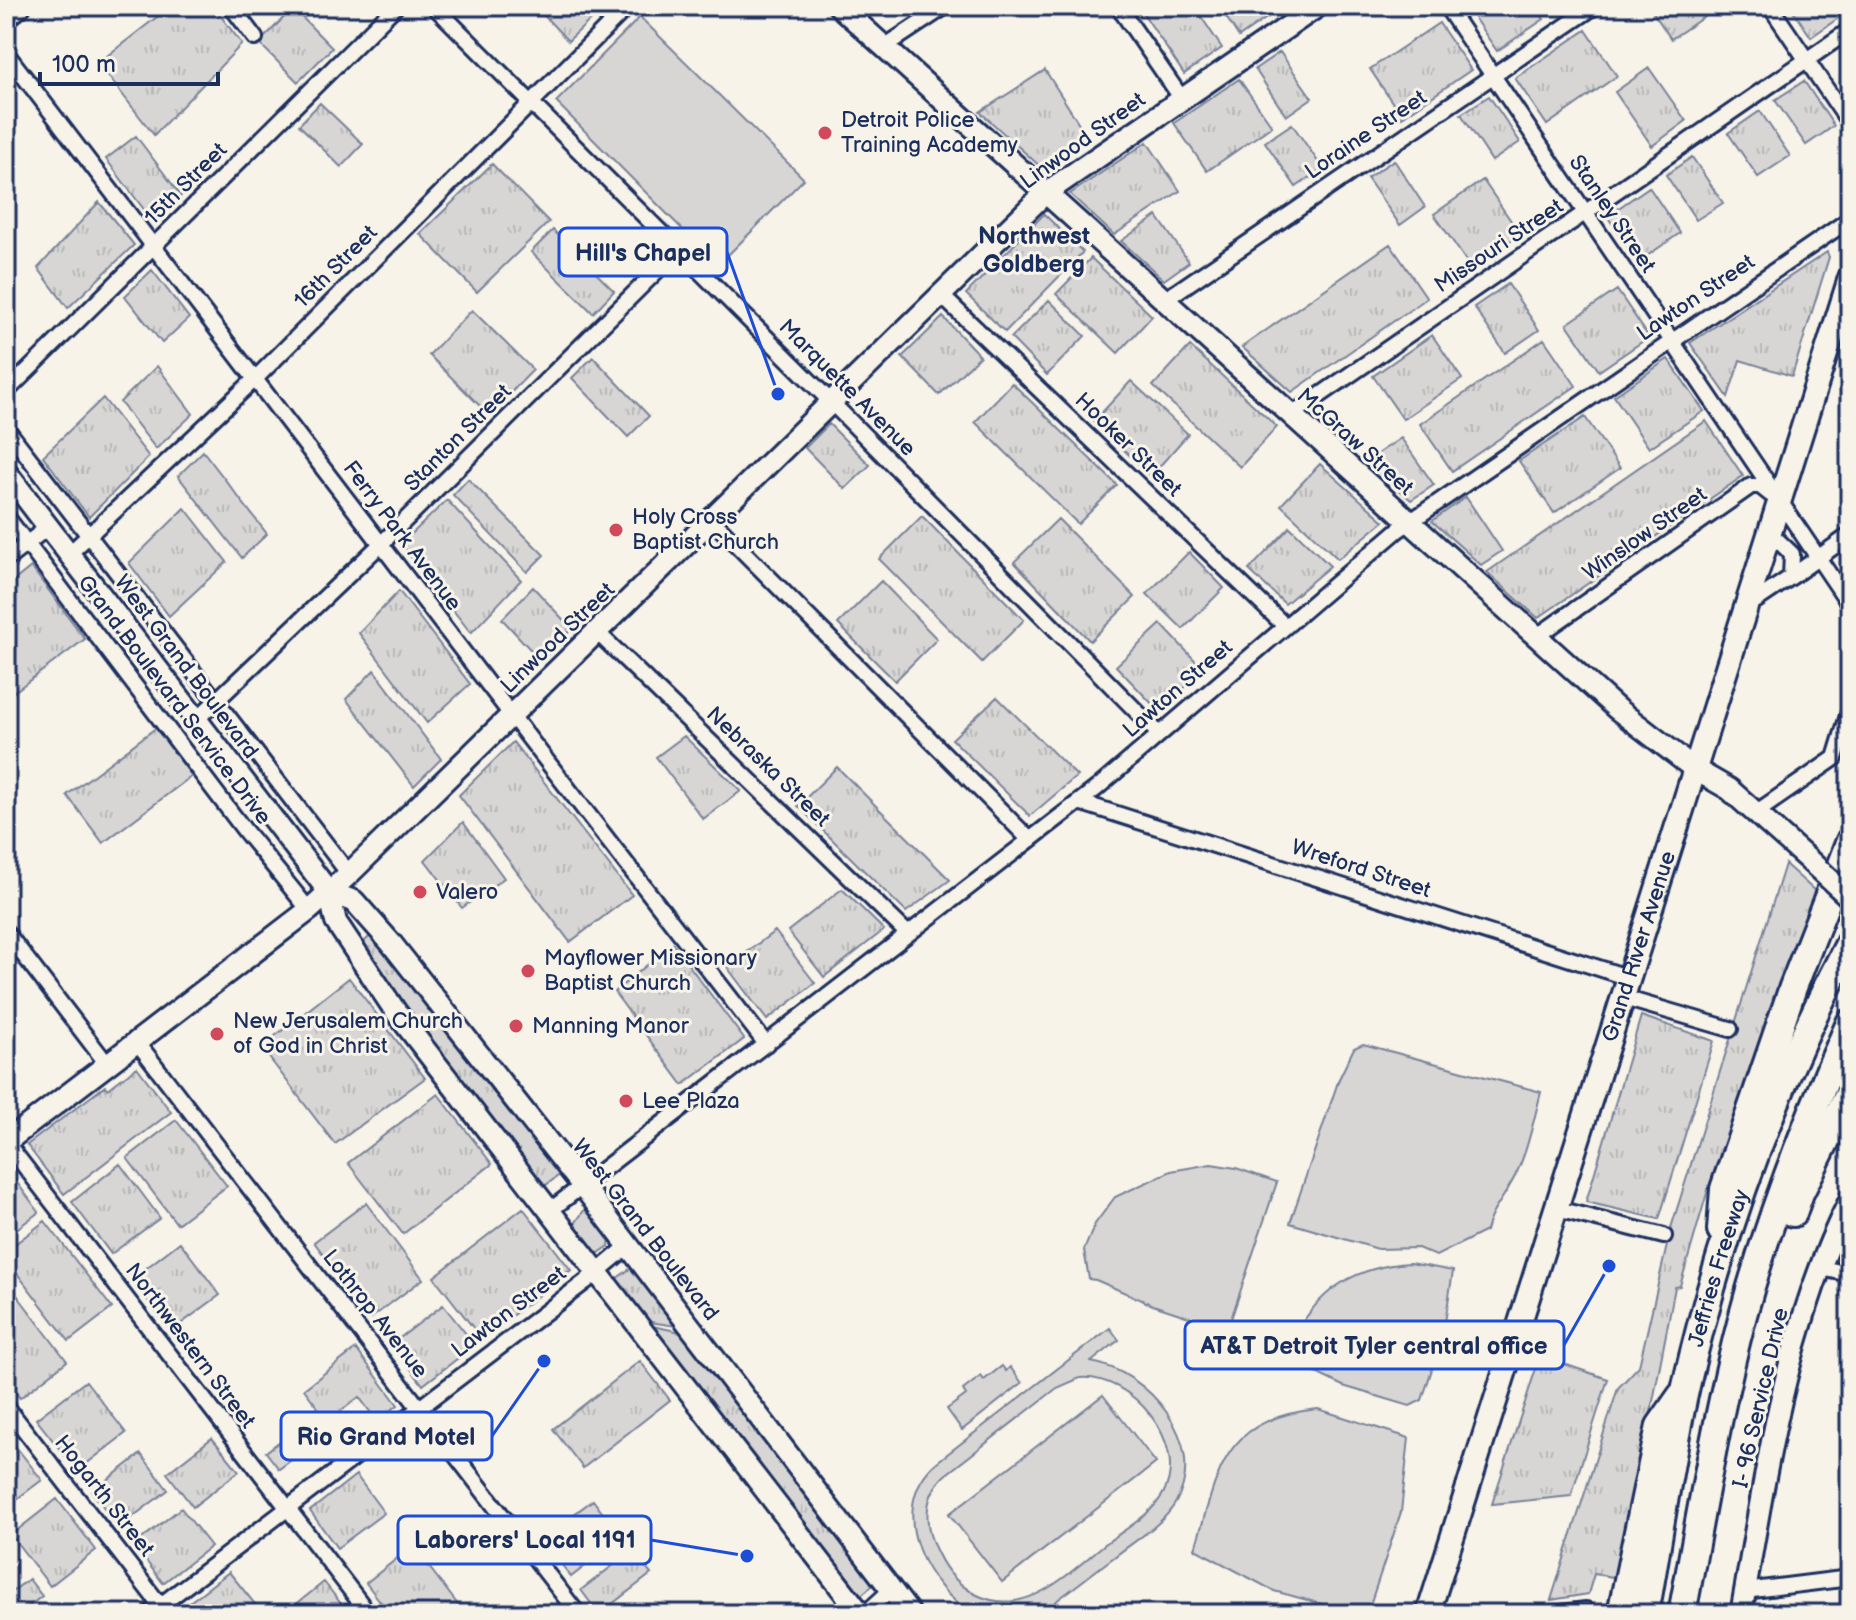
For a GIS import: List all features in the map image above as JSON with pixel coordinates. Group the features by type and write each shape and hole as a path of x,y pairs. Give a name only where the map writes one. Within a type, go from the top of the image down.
{"highway":[{"path":"1719,1265 1724,1189 1793,987 1850,841"},
{"name":"Jeffries Freeway","path":"1645,1614 1685,1390 1719,1265 1757,1149 1810,1024 1850,942"},
{"name":"Jeffries Freeway","path":"1684,1611 1714,1438 1752,1286 1796,1155 1850,1023"},
{"path":"1704,1499 1729,1439 1748,1355 1800,1193 1850,1092"},
{"path":"1621,1614 1660,1426 1685,1390"}],"main road":[{"name":"Grand River Avenue","path":"1428,1614 1850,278"}],"street":[{"path":"6,17 20,6"},
{"path":"231,6 255,38"},
{"name":"15th Street","path":"6,392 396,6"},
{"name":"Marquette Avenue","path":"434,6 1159,734"},
{"name":"16th Street","path":"69,554 255,379 628,6"},
{"name":"McGraw Street","path":"839,6 1617,709 1757,812 1850,898"},
{"path":"884,47 946,6"},
{"path":"1118,6 1182,99"},
{"name":"Linwood Street","path":"6,1142 309,910 349,874 1044,194 1318,6"},
{"name":"Stanley Street","path":"1446,6 1850,605"},
{"name":"Loraine Street","path":"1163,301 1595,6"},
{"path":"1770,6 1850,124"},
{"name":"Missouri Street","path":"1290,416 1850,30"},
{"name":"Ferry Park Avenue","path":"6,53 766,1044"},
{"name":"Lawton Street","path":"548,1212 1079,802 1409,522 1850,219"},
{"name":"Stanton Street","path":"196,720 381,544 678,250"},
{"name":"Hooker Street","path":"941,295 1285,626"},
{"name":"Grand Boulevard Service Drive","path":"6,428 349,874"},
{"name":"West Grand Boulevard","path":"6,472 329,892 336,922 396,1012 548,1212 863,1614"},
{"name":"Winslow Street","path":"1536,637 1751,486 1760,486 1780,502"},
{"name":"Grand Boulevard Service Drive","path":"6,516 245,831 309,910"},
{"path":"712,520 1030,840"},
{"path":"6,560 48,527"},
{"path":"1770,533 1792,554 1791,577"},
{"path":"1747,606 1850,535"},
{"name":"Nebraska Street","path":"598,633 908,934"},
{"path":"1757,812 1835,758 1850,709"},
{"name":"Wreford Street","path":"1079,802 1627,988 1730,1029"},
{"name":"West Grand Boulevard","path":"329,892 354,901 391,943 582,1185 910,1614"},
{"path":"6,932 107,1064"},
{"name":"Lothrop Avenue","path":"137,1042 578,1614"},
{"name":"Northwestern Street","path":"6,1142 369,1614"},
{"name":"I- 96 Service Drive","path":"1741,1614 1785,1381 1821,1268 1850,1200"},
{"path":"1557,1209 1664,1236"},
{"name":"Lawton Street","path":"159,1611 627,1247"},
{"path":"1821,1268 1850,1274"},
{"name":"Hogarth Street","path":"6,1406 159,1611"},
{"path":"1745,1591 1850,1578"},
{"path":"863,1614 891,1590"},
{"path":"1552,1614 1586,1610"}],"green space":[{"path":"171,6 213,6 242,44 154,135 98,63"},
{"path":"535,6 592,6 598,13 568,41"},
{"path":"1194,6 1222,48 1184,74 1139,7"},
{"path":"1219,6 1270,6 1275,12 1239,37"},
{"path":"1466,6 1535,6 1544,19 1497,51"},
{"path":"1649,6 1720,6 1671,39"},
{"path":"1790,6 1850,6 1850,10 1811,37"},
{"path":"293,8 332,48 298,82 259,43"},
{"path":"640,17 804,179 726,257 707,238 699,246 556,102"},
{"path":"1439,23 1471,70 1402,117 1370,69"},
{"path":"1586,30 1617,76 1547,125 1515,78"},
{"path":"1280,52 1312,98 1286,116 1255,69"},
{"path":"1649,68 1686,121 1652,146 1615,92"},
{"path":"1045,70 1088,138 1043,169 980,112"},
{"path":"1239,79 1272,126 1207,171 1174,123"},
{"path":"1804,81 1834,126 1806,145 1775,100"},
{"path":"1489,96 1520,142 1492,161 1461,114"},
{"path":"320,103 363,144 341,167 299,125"},
{"path":"1760,111 1790,156 1758,177 1728,133"},
{"path":"1292,124 1323,169 1296,187 1265,142"},
{"path":"136,136 181,196 155,224 106,159"},
{"path":"1147,142 1180,191 1114,235 1070,194"},
{"path":"1692,157 1723,203 1696,220 1666,175"},
{"path":"1394,160 1425,207 1400,225 1367,178"},
{"path":"492,164 549,222 477,292 420,234"},
{"path":"1483,180 1520,234 1471,268 1434,214"},
{"path":"1649,187 1680,233 1638,262 1607,216"},
{"path":"99,202 134,245 68,308 38,268"},
{"path":"1044,214 1083,252 1005,332 966,294"},
{"path":"1157,216 1189,262 1164,280 1121,241"},
{"path":"553,230 614,291 593,313 531,252"},
{"path":"1390,244 1427,298 1292,392 1242,347"},
{"path":"1827,252 1829,257 1792,376 1740,360 1728,397 1690,343"},
{"path":"1091,258 1152,316 1118,353 1056,294"},
{"path":"152,270 189,318 162,343 125,296"},
{"path":"1508,284 1539,330 1505,353 1474,307"},
{"path":"1617,290 1649,337 1599,371 1567,324"},
{"path":"1049,300 1085,336 1047,375 1011,338"},
{"path":"472,310 533,370 489,415 429,355"},
{"path":"943,317 980,356 939,395 902,357"},
{"path":"1432,335 1462,379 1403,419 1373,376"},
{"path":"1544,339 1576,386 1452,471 1420,424"},
{"path":"1190,346 1277,427 1240,467 1153,386"},
{"path":"593,357 649,416 628,437 572,378"},
{"path":"1668,359 1704,411 1649,448 1614,396"},
{"path":"157,366 193,414 156,449 120,402"},
{"path":"1131,381 1188,434 1151,476 1094,421"},
{"path":"1012,383 1117,485 1078,524 975,422"},
{"path":"103,398 149,457 89,517 43,456"},
{"path":"1585,417 1620,468 1554,513 1519,461"},
{"path":"1706,421 1743,476 1538,618 1487,572"},
{"path":"829,424 870,465 845,489 805,448"},
{"path":"1401,438 1434,485 1411,500 1366,461"},
{"path":"203,451 267,534 242,558 178,476"},
{"path":"1320,464 1384,521 1338,559 1281,505"},
{"path":"468,479 544,555 527,572 453,495"},
{"path":"1466,497 1502,551 1481,565 1432,521"},
{"path":"447,500 521,580 471,633 401,544"},
{"path":"185,508 227,562 169,616 129,563"},
{"path":"922,516 1024,620 982,662 879,559"},
{"path":"1058,519 1135,597 1090,641 1014,562"},
{"path":"1290,527 1330,566 1285,604 1249,570"},
{"path":"1189,552 1224,588 1183,629 1147,594"},
{"path":"31,567 85,639 6,698 6,587"},
{"path":"881,581 937,639 895,681 838,624"},
{"path":"533,587 572,629 541,661 502,619"},
{"path":"399,591 470,684 427,723 359,633"},
{"path":"1161,624 1204,670 1159,711 1116,666"},
{"path":"374,670 441,759 414,786 346,699"},
{"path":"997,697 1077,776 1030,816 952,739"},
{"path":"157,727 193,775 103,843 67,795"},
{"path":"684,736 741,791 703,819 656,757"},
{"path":"513,742 632,895 570,942 459,795"},
{"path":"837,767 950,880 906,912 798,806"},
{"path":"463,822 504,878 462,908 425,860"},
{"path":"1785,864 1816,892 1707,1193 1680,1286 1675,1287 1619,1578 1594,1574 1588,1594 1551,1600 1618,1388 1639,1366 1671,1228"},
{"path":"842,889 884,930 824,977 788,931"},
{"path":"775,931 815,983 767,1020 727,967"},
{"path":"369,937 377,938 562,1173 542,1188 416,1025 362,944"},
{"path":"673,944 744,1039 683,1085 614,992"},
{"path":"349,978 425,1078 335,1144 261,1047"},
{"path":"1641,1016 1714,1041 1659,1219 1586,1202"},
{"path":"1363,1044 1541,1092 1520,1165 1486,1231 1436,1256 1418,1248 1378,1249 1290,1223 1339,1079 1354,1048"},
{"path":"137,1067 171,1112 64,1194 27,1145 105,1086 108,1089"},
{"path":"438,1094 492,1164 403,1234 348,1163"},
{"path":"176,1120 227,1186 177,1224 127,1158"},
{"path":"120,1164 160,1218 111,1254 72,1202"},
{"path":"1211,1164 1236,1168 1277,1182 1230,1322 1219,1327 1089,1279 1084,1250 1095,1224 1115,1197 1171,1171"},
{"path":"6,1168 39,1212 6,1237"},
{"path":"366,1203 423,1279 371,1318 314,1242"},
{"path":"587,1206 610,1235 609,1246 596,1255 572,1228"},
{"path":"523,1208 571,1270 482,1339 434,1277"},
{"path":"45,1221 112,1308 69,1341 6,1259 6,1251"},
{"path":"180,1242 220,1295 171,1331 132,1279"},
{"path":"1410,1263 1453,1271 1443,1335 1422,1400 1410,1406 1343,1386 1285,1358 1305,1318 1332,1290 1367,1271"},
{"path":"634,1266 683,1327 643,1321 613,1281"},
{"path":"17,1295 67,1361 20,1398 6,1380 6,1303"},
{"path":"443,1305 475,1345 423,1385 392,1344"},
{"path":"647,1325 686,1333 873,1579 874,1584 860,1596 858,1596"},
{"path":"1110,1328 1119,1340 1091,1362 1133,1379 1152,1395 1179,1434 1185,1456 1184,1479 1176,1502 1164,1518 1046,1611 1034,1614 987,1615 970,1611 951,1597 935,1579 919,1550 912,1514 921,1481 937,1462","holes":["1080,1378 1099,1380 1118,1387 1136,1399 1162,1433 1169,1453 1170,1473 1164,1492 1146,1514 1045,1590 1029,1598 1011,1601 994,1601 975,1594 949,1572 933,1544 928,1514 937,1485 944,1476 1057,1388"]},
{"path":"356,1349 398,1405 377,1421 359,1397 328,1421 304,1389"},
{"path":"1540,1356 1608,1379 1571,1496 1492,1504"},
{"path":"640,1361 670,1400 583,1468 553,1429"},
{"path":"1002,1366 1006,1371 1010,1367 1022,1383 962,1430 947,1409 966,1395 963,1390 981,1376 984,1380"},
{"path":"86,1381 126,1433 77,1471 36,1419"},
{"path":"1103,1395 1156,1463 1002,1582 949,1514"},
{"path":"1318,1409 1409,1438 1401,1512 1370,1605 1359,1614 1274,1591 1195,1549 1219,1472 1243,1437 1262,1424 1286,1415"},
{"path":"311,1417 325,1435 279,1469 266,1452"},
{"path":"6,1434 42,1480 6,1507"},
{"path":"212,1438 239,1471 193,1507 167,1473"},
{"path":"141,1454 168,1490 119,1527 92,1492"},
{"path":"356,1475 384,1513 337,1548 310,1511"},
{"path":"57,1499 96,1550 50,1586 11,1535"},
{"path":"593,1500 621,1538 571,1577 542,1538"},
{"path":"181,1508 211,1546 163,1583 134,1545"},
{"path":"413,1546 465,1614 390,1614 366,1583"},
{"path":"632,1551 651,1574 599,1614 581,1590"},
{"path":"229,1572 263,1614 186,1614 182,1608"},
{"path":"29,1579 42,1596 19,1614 6,1614 6,1596"},
{"path":"324,1582 349,1614 284,1614"}],"place":[{"name":"Detroit Police Training Academy","path":"825,133"},
{"name":"Hill's Chapel","path":"778,394"},
{"name":"Holy Cross Baptist Church","path":"616,530"},
{"name":"Valero","path":"420,892"},
{"name":"Mayflower Missionary Baptist Church","path":"528,971"},
{"name":"Manning Manor","path":"516,1026"},
{"name":"New Jerusalem Church of God in Christ","path":"217,1034"},
{"name":"Lee Plaza","path":"626,1101"},
{"name":"AT&T Detroit Tyler central office","path":"1609,1266"},
{"name":"Rio Grand Motel","path":"544,1361"},
{"name":"Laborers' Local 1191","path":"747,1556"}],"district":[{"name":"Northwest Goldberg","path":"1034,250"}]}
